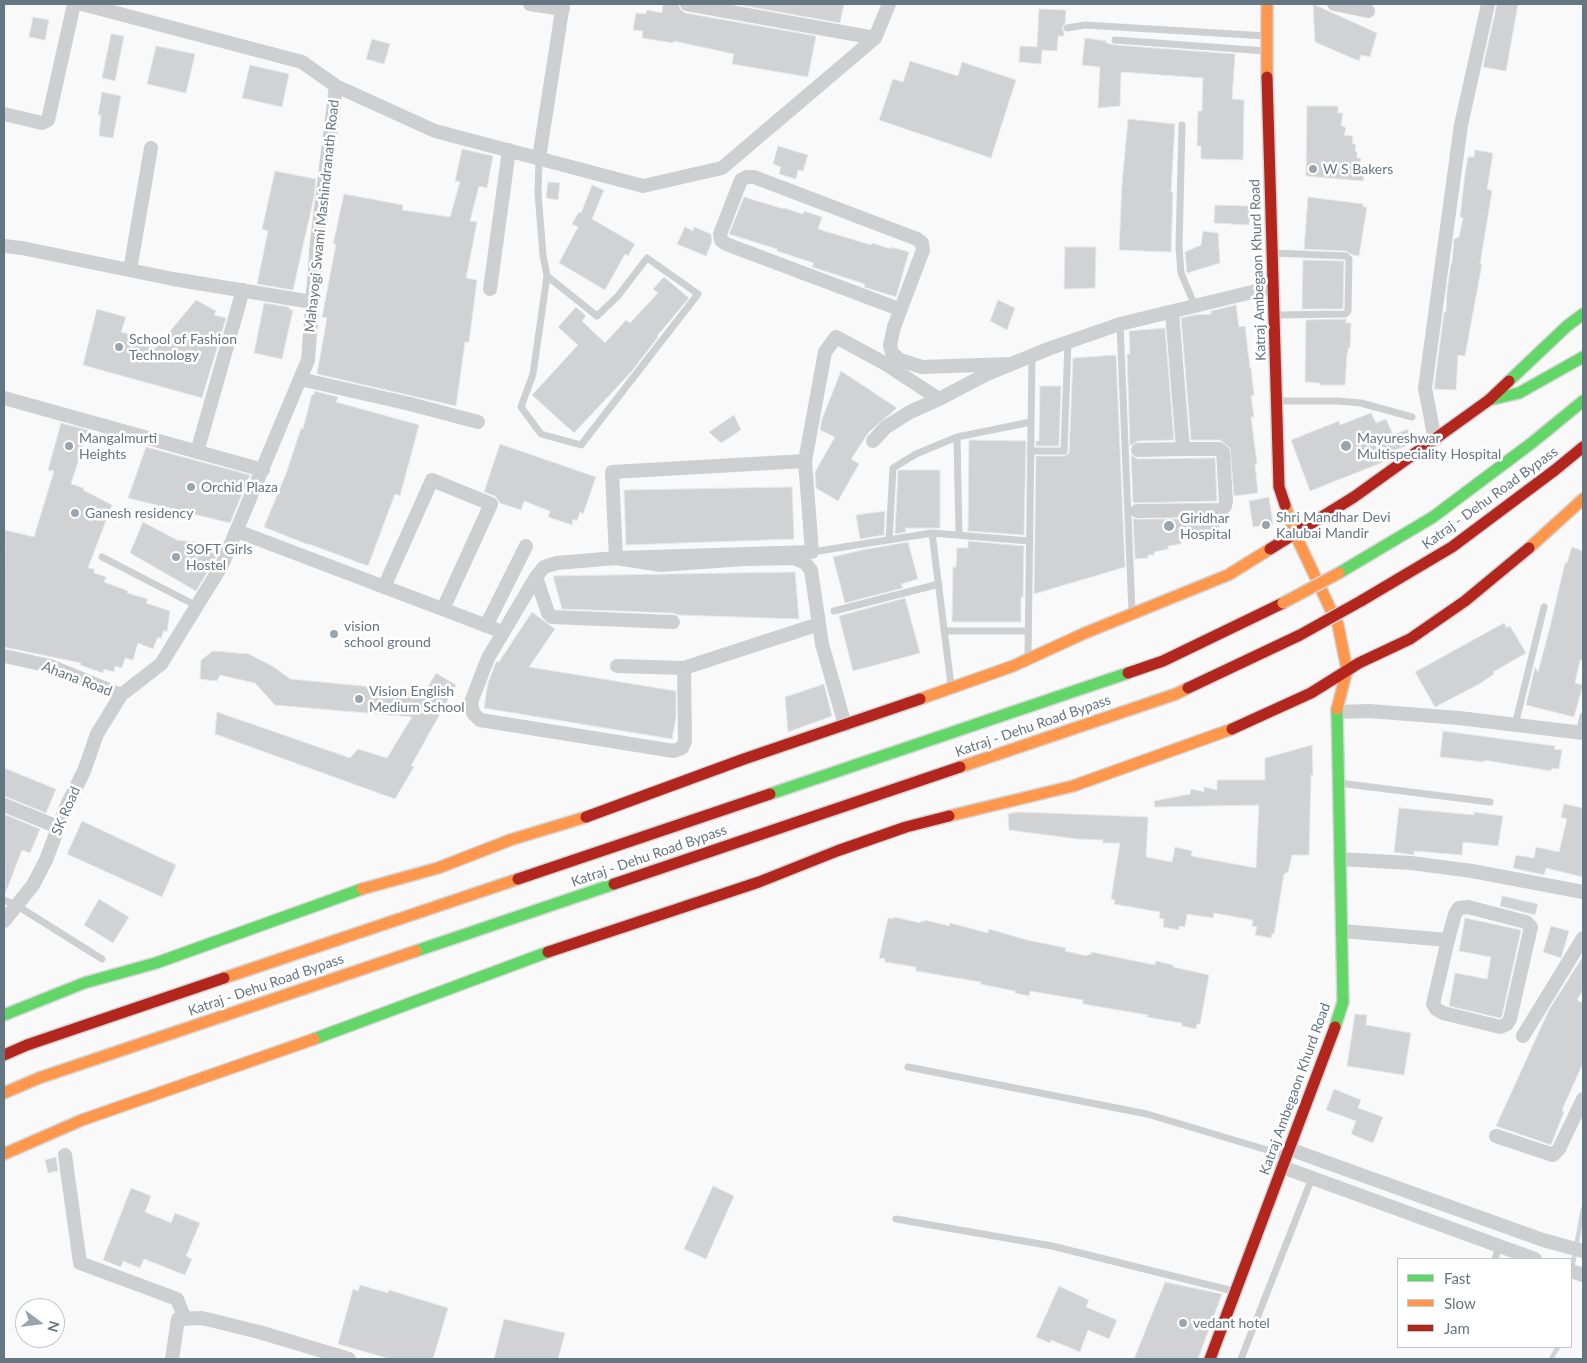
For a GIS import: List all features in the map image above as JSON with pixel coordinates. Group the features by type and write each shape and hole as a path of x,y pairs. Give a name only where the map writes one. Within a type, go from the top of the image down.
{"main road":[{"name":"Katraj Ambegaon Khurd Road","path":"1210,1359 1343,1002 1337,705 1347,670 1338,625 1295,534 1279,487 1267,4"},
{"path":"4,1016 84,983 156,963 350,892 438,868 510,840 597,813 952,688 1028,659 1085,633 1228,575 1354,497 1435,440 1489,400 1567,326 1583,314"},
{"path":"1489,400 1519,393 1583,357"},
{"name":"Katraj - Dehu Road Bypass","path":"4,1055 45,1038 1163,661 1283,603 1339,573 1433,517 1533,442 1583,401"},
{"name":"Katraj - Dehu Road Bypass","path":"4,1093 48,1075 1176,694 1300,635 1452,547 1583,447"},
{"path":"4,1154 82,1120 300,1044 523,961 759,882 837,851 906,827 1073,786 1241,726 1311,693 1347,670 1410,639 1465,601 1524,553 1583,499"}],"street":[{"path":"4,114 42,123 48,120 74,4"},
{"path":"82,4 302,62 336,86"},
{"path":"530,4 563,6 539,158"},
{"path":"687,4 875,38"},
{"name":"Mahayogi Swami Mashindranath Road","path":"121,695 161,664 222,565 308,360 317,241 336,86 435,130 644,186 722,168 875,38 889,4"},
{"path":"1334,4 1368,11"},
{"path":"1435,440 1425,388 1461,125 1488,4"},
{"path":"130,270 151,148"},
{"path":"490,289 509,150"},
{"path":"899,309 726,244 721,240 720,234 741,180 746,177 754,177 918,239 922,243 923,250 899,309 890,345 892,353 900,360 922,366 1010,364"},
{"path":"4,246 312,302"},
{"path":"873,441 886,427 910,412 987,374 1032,355 1120,324 1273,287"},
{"path":"197,452 244,290"},
{"path":"1172,312 1183,449"},
{"path":"684,668 685,741 682,748 674,751 480,720 473,713 471,702 488,658 536,577 544,567 557,562 616,558 812,552 805,461 825,352 836,337 884,363 939,399"},
{"path":"300,379 410,404 478,422"},
{"path":"4,398 263,470"},
{"path":"1137,511 1221,510 1225,506 1226,501 1223,452 1219,449 1138,450"},
{"path":"616,558 612,472 805,461"},
{"path":"384,587 432,480 491,504 443,609"},
{"path":"237,530 490,628 526,546"},
{"path":"616,558 660,565 725,560 793,558 804,562 811,570 822,644 844,725"},
{"path":"536,577 548,613 552,617 673,622"},
{"path":"617,666 684,668 819,624"},
{"name":"Ahana Road","path":"4,656 50,666 121,695"},
{"name":"SK Road","path":"4,921 10,903 32,885 46,860 66,806 84,771 97,734 121,695"},
{"path":"1337,712 1369,711 1459,718 1581,733"},
{"path":"4,805 58,827"},
{"path":"1340,858 1411,862 1472,871 1583,892"},
{"path":"1468,907 1526,922 1531,927 1510,1019 1507,1024 1500,1027 1436,1009 1433,1004 1448,940 1454,914 1459,908 1468,907"},
{"path":"1342,931 1448,940"},
{"path":"1522,1036 1583,938"},
{"path":"1496,1136 1553,1155 1559,1149 1583,1099"},
{"path":"65,1155 80,1263 177,1299 185,1319"},
{"path":"1286,1157 1312,1178 1497,1253 1529,1258"},
{"path":"1286,1157 1543,1240 1583,1251"},
{"path":"172,1359 178,1319 202,1318 259,1332 349,1359"}],"lane":[{"path":"1067,28 1085,25 1267,36"},
{"path":"1115,40 1267,51"},
{"path":"1182,125 1179,247 1181,273 1195,306"},
{"path":"539,158 538,193 543,255 547,276 533,374 521,407 541,434 581,444 698,294 647,258 618,296 597,316 547,276"},
{"path":"1272,252 1346,256 1349,259 1348,311 1345,314 1274,315"},
{"path":"1120,324 1132,614"},
{"path":"1030,451 1064,451 1068,342"},
{"path":"1028,659 1032,355"},
{"path":"1276,401 1360,403 1412,417"},
{"path":"889,540 893,468 916,454 957,437 1031,422"},
{"path":"957,437 959,535"},
{"path":"812,552 932,533 1029,540"},
{"path":"932,533 952,688"},
{"path":"102,558 197,606"},
{"path":"834,611 939,584"},
{"path":"1515,725 1544,607"},
{"path":"945,631 1028,631"},
{"path":"1581,733 1583,716"},
{"path":"1339,783 1490,802"},
{"path":"10,903 102,959"},
{"path":"908,1067 1147,1114 1286,1157"},
{"path":"1241,1359 1312,1178"},
{"path":"896,1219 1052,1246 1235,1292"}],"building":[{"path":"663,4 678,4 685,13 816,36 808,77 732,64 734,54 674,41 674,43 642,38 643,31 633,30 636,13 646,14 647,10 662,13"},
{"path":"735,4 844,4 840,23"},
{"path":"1313,4 1377,33 1370,57 1361,55 1359,61 1315,42"},
{"path":"1497,4 1518,4 1506,71 1483,67"},
{"path":"1039,9 1066,10 1065,23 1062,28 1064,36 1058,36 1057,51 1042,50 1041,64 1019,62 1020,46 1037,47"},
{"path":"33,17 49,20 45,40 29,37"},
{"path":"111,34 124,36 115,81 102,78"},
{"path":"1085,38 1106,41 1106,43 1115,45 1235,54 1232,99 1244,100 1243,160 1201,159 1201,146 1197,146 1198,111 1202,111 1203,78 1121,72 1120,106 1098,108 1100,67 1082,65"},
{"path":"372,39 390,44 384,64 366,59"},
{"path":"156,46 195,54 186,93 147,84"},
{"path":"910,61 958,76 962,62 1016,80 991,158 879,120 893,79 903,82"},
{"path":"250,65 289,74 282,107 242,98"},
{"path":"102,92 121,96 113,138 99,136 101,115 98,115"},
{"path":"1307,106 1338,106 1338,113 1343,113 1341,125 1346,128 1344,135 1353,136 1352,143 1356,145 1357,158 1361,158 1360,166 1366,166 1363,181 1306,176"},
{"path":"1128,119 1175,124 1171,192 1173,193 1171,252 1119,250 1122,184"},
{"path":"778,146 808,155 803,171 798,170 796,179 779,174 781,167 773,164"},
{"path":"462,149 493,156 487,188 479,186 470,221 477,222 466,278 477,280 469,342 465,342 456,406 317,374 327,318 322,317 336,244 333,244 344,194 403,205 402,210 450,217 460,182 455,181"},
{"path":"1475,150 1493,153 1487,189 1492,191 1480,264 1482,264 1465,356 1458,355 1456,390 1434,389 1444,312 1446,312 1454,239 1459,237 1463,218 1460,217 1465,174 1468,157 1474,157"},
{"path":"275,171 316,179 314,197 293,290 257,284 268,231 262,229"},
{"path":"548,182 560,183 558,200 546,198"},
{"path":"592,185 604,190 592,219 635,244 628,256 625,254 605,290 559,263 578,227 572,224 579,212 581,213"},
{"path":"744,197 803,214 804,211 822,217 818,229 871,245 872,243 909,252 896,297 864,287 865,284 812,267 814,263 777,251 777,249 729,234"},
{"path":"1308,197 1363,204 1363,207 1367,207 1359,256 1346,251 1304,249"},
{"path":"1215,205 1250,206 1249,225 1214,223"},
{"path":"685,227 693,231 694,227 711,234 712,242 706,256 677,244"},
{"path":"1203,231 1218,233 1220,263 1187,273 1185,252 1201,245"},
{"path":"1065,247 1096,247 1095,288 1064,289"},
{"path":"1303,260 1344,261 1343,309 1302,309"},
{"path":"664,277 689,298 657,336 632,371 574,433 532,395 578,345 558,327 576,307 586,316 582,321 605,343 626,320 630,323 658,293 653,289"},
{"name":"School of Fashion Technology","path":"196,300 216,311 214,315 226,318 202,398 83,365 97,309 126,317 121,332 140,337 139,345 156,348"},
{"path":"998,300 1015,308 1007,330 990,321"},
{"path":"264,303 289,307 289,309 293,310 282,359 254,353"},
{"path":"1236,305 1239,327 1245,326 1251,368 1254,395 1251,396 1254,417 1251,417 1257,463 1255,464 1258,493 1234,496 1230,448 1220,440 1191,440 1181,318 1211,314 1211,311"},
{"path":"1346,319 1346,323 1351,323 1345,385 1320,385 1320,383 1305,382 1306,320"},
{"path":"1165,328 1174,440 1138,441 1130,446 1127,354 1130,354 1129,331"},
{"path":"1116,355 1125,567 1034,594 1036,456 1064,456 1069,453 1073,358"},
{"path":"841,371 897,408 869,432 851,459 859,464 838,501 816,488 815,472 835,437 820,430 822,419"},
{"path":"1040,386 1061,386 1059,446 1036,446 1036,441 1039,441"},
{"path":"314,391 338,397 336,402 419,425 400,496 395,494 368,566 264,527 287,471 301,428 303,429"},
{"path":"1371,413 1376,423 1386,419 1393,435 1408,429 1412,442 1382,455 1384,461 1381,463 1310,491 1291,440 1339,421 1340,425"},
{"path":"734,415 741,430 721,443 709,432"},
{"path":"61,423 88,430 71,484 84,488 83,490 112,505 88,568 94,569 94,573 106,577 104,582 128,591 127,593 148,599 146,603 170,611 167,632 164,630 161,639 158,637 153,649 138,643 133,660 125,658 122,668 115,666 114,672 104,669 103,673 80,665 81,663 4,647 5,530 34,537 54,471 48,470"},
{"path":"969,440 1026,441 1024,535 968,531"},
{"path":"500,444 596,477 583,514 580,512 577,521 573,519 572,525 548,517 550,511 524,501 521,510 500,503 495,496 484,492"},
{"name":"Orchid Plaza","path":"146,447 250,475 230,523 128,498"},
{"path":"1131,455 1138,459 1215,458 1217,501 1133,503"},
{"path":"940,470 940,528 905,528 906,532 895,534 898,471"},
{"path":"792,487 794,539 626,545 624,490"},
{"path":"1269,497 1273,524 1253,527 1249,501"},
{"path":"885,511 884,535 860,539 856,515"},
{"path":"1133,519 1219,519 1220,528 1213,528 1213,533 1201,534 1201,537 1181,540 1181,544 1168,546 1168,549 1154,552 1154,555 1148,555 1148,558 1135,559"},
{"name":"SOFT Girls Hostel","path":"143,522 177,540 220,545 214,561 196,591 130,553"},
{"path":"968,541 1024,546 1021,622 952,622 953,567 956,567 957,548 968,548"},
{"path":"908,542 918,579 901,584 903,588 845,603 833,557"},
{"path":"1572,547 1583,551 1583,661 1580,660 1575,683 1583,685 1574,717 1526,705 1535,667 1538,672 1565,563 1567,563"},
{"path":"795,572 799,619 562,609 553,576"},
{"path":"905,598 920,653 853,671 839,616"},
{"path":"532,612 555,629 529,667 676,691 676,717 672,739 484,708 488,683 496,662 499,662"},
{"path":"1504,623 1507,628 1510,626 1526,653 1493,672 1494,674 1481,683 1435,707 1415,672"},
{"path":"213,651 249,654 274,667 290,679 425,692 436,673 456,685 411,766 414,767 395,799 215,734 217,712 350,758 358,749 387,758 412,717 275,705 255,683 220,675 217,681 200,679 201,660"},
{"path":"824,684 832,716 788,732 785,697"},
{"path":"1443,731 1555,746 1554,749 1562,750 1559,769 1552,768 1551,771 1484,760 1484,762 1440,757"},
{"path":"1312,745 1313,775 1311,775 1309,855 1292,855 1288,872 1284,874 1274,934 1272,934 1271,938 1255,935 1257,927 1252,926 1253,920 1214,913 1213,918 1187,914 1185,927 1179,926 1179,930 1163,927 1164,919 1159,918 1160,912 1114,904 1115,900 1111,899 1120,843 1103,843 1103,840 1077,839 1009,830 1008,814 1018,812 1148,817 1146,857 1172,862 1175,847 1192,851 1191,856 1256,868 1259,805 1155,807 1154,801 1190,794 1191,789 1204,792 1204,787 1217,790 1217,780 1265,780 1265,758"},
{"path":"4,768 56,789 46,813 4,796"},
{"path":"1564,804 1583,808 1583,877 1546,868 1544,875 1513,868 1516,855 1534,858 1536,847 1559,852 1567,819 1561,817"},
{"path":"1399,808 1474,815 1474,812 1503,816 1498,846 1463,842 1462,855 1414,851 1414,855 1394,852"},
{"path":"4,814 40,829 30,853 22,850 5,894"},
{"path":"82,821 176,865 162,897 67,854"},
{"path":"1502,896 1538,904 1535,915 1500,906"},
{"path":"99,899 129,917 113,943 84,925"},
{"path":"894,917 920,923 921,921 924,922 924,920 950,926 950,923 988,933 989,929 1027,940 1066,948 1065,951 1087,956 1088,954 1091,955 1091,952 1155,965 1156,961 1209,975 1200,1024 1197,1024 1196,1029 1182,1026 1182,1023 1147,1017 1148,1015 1083,1004 1083,1000 1030,991 1029,996 1015,993 1015,991 980,984 981,982 916,971 916,967 885,962 885,958 879,959 888,918 894,919"},
{"path":"1465,918 1521,930 1500,1018 1449,1006 1455,973 1487,979 1491,957 1459,951"},
{"path":"1551,926 1569,931 1561,958 1543,952"},
{"path":"1583,956 1583,990 1577,1000 1583,1003 1583,1063 1562,1110 1564,1112 1551,1145 1496,1126 1549,1010"},
{"path":"1355,1014 1367,1015 1366,1025 1411,1033 1404,1075 1347,1066"},
{"path":"1334,1089 1361,1100 1358,1108 1383,1117 1373,1143 1351,1134 1356,1121 1326,1110"},
{"path":"56,1157 58,1171 48,1173 45,1160"},
{"path":"713,1186 734,1196 706,1259 684,1249"},
{"path":"131,1188 151,1196 145,1212 171,1223 175,1213 200,1223 186,1256 192,1259 185,1275 144,1259 140,1268 123,1261 121,1267 103,1260"},
{"name":"vedant hotel","path":"1165,1282 1222,1294 1198,1359 1134,1359"},
{"path":"360,1285 388,1293 389,1290 448,1308 433,1359 390,1359 338,1344 353,1289 358,1291"},
{"path":"1059,1286 1089,1300 1086,1307 1117,1320 1109,1339 1088,1330 1080,1352 1051,1340 1050,1343 1036,1337"},
{"path":"504,1319 565,1333 558,1359 494,1359"}],"waterway":[{"path":"1572,1269 1583,1209"},
{"path":"1551,1359 1557,1348"}],"traffic: fast":[{"path":"1509,381 1567,326 1583,314"},
{"path":"1489,400 1519,393 1583,357"},
{"path":"1339,573 1433,517 1533,442 1583,401"},
{"path":"770,794 1128,673"},
{"path":"1335,1027 1343,1002 1337,709"},
{"path":"416,951 614,884"},
{"path":"4,1015 84,983 156,963 362,889"},
{"path":"314,1039 548,952"}],"traffic: slow":[{"path":"1267,4 1267,77"},
{"path":"1529,548 1583,499"},
{"path":"1285,505 1295,534 1338,625 1347,670 1337,709"},
{"path":"920,699 1013,666 1085,633 1228,575 1270,549"},
{"path":"1283,603 1339,573"},
{"path":"960,767 1176,694 1188,688"},
{"path":"949,816 1073,786 1232,729"},
{"path":"362,889 438,868 510,840 586,817"},
{"path":"224,978 518,879"},
{"path":"4,1093 39,1078 416,951"},
{"path":"4,1154 82,1120 314,1039"}],"traffic: jam":[{"path":"1267,77 1279,487 1285,505"},
{"path":"1270,549 1354,497 1489,400 1509,381"},
{"path":"1361,601 1452,547 1583,447"},
{"path":"1232,729 1311,693 1359,663 1410,639 1465,601 1529,548"},
{"path":"1300,635 1361,601"},
{"path":"1128,673 1163,661 1283,603"},
{"path":"1188,688 1300,635"},
{"path":"586,817 744,759 920,699"},
{"path":"614,884 960,767"},
{"path":"518,879 770,794"},
{"path":"548,952 759,882 837,851 906,827 949,816"},
{"path":"4,1055 27,1045 224,978"},
{"path":"1210,1359 1335,1027"}],"place":[{"name":"W S Bakers","path":"1313,169"},
{"name":"School of Fashion Technology","path":"119,347"},
{"name":"Mangalmurti Heights","path":"69,446"},
{"name":"Mayureshwar Multispeciality Hospital","path":"1346,446"},
{"name":"Orchid Plaza","path":"191,487"},
{"name":"Ganesh residency","path":"75,513"},
{"name":"Shri Mandhar Devi Kalubai Mandir","path":"1266,525"},
{"name":"Giridhar Hospital","path":"1169,526"},
{"name":"SOFT Girls Hostel","path":"176,557"},
{"name":"vision school ground","path":"334,634"},
{"name":"Vision English Medium School","path":"359,699"},
{"name":"vedant hotel","path":"1183,1323"}]}
